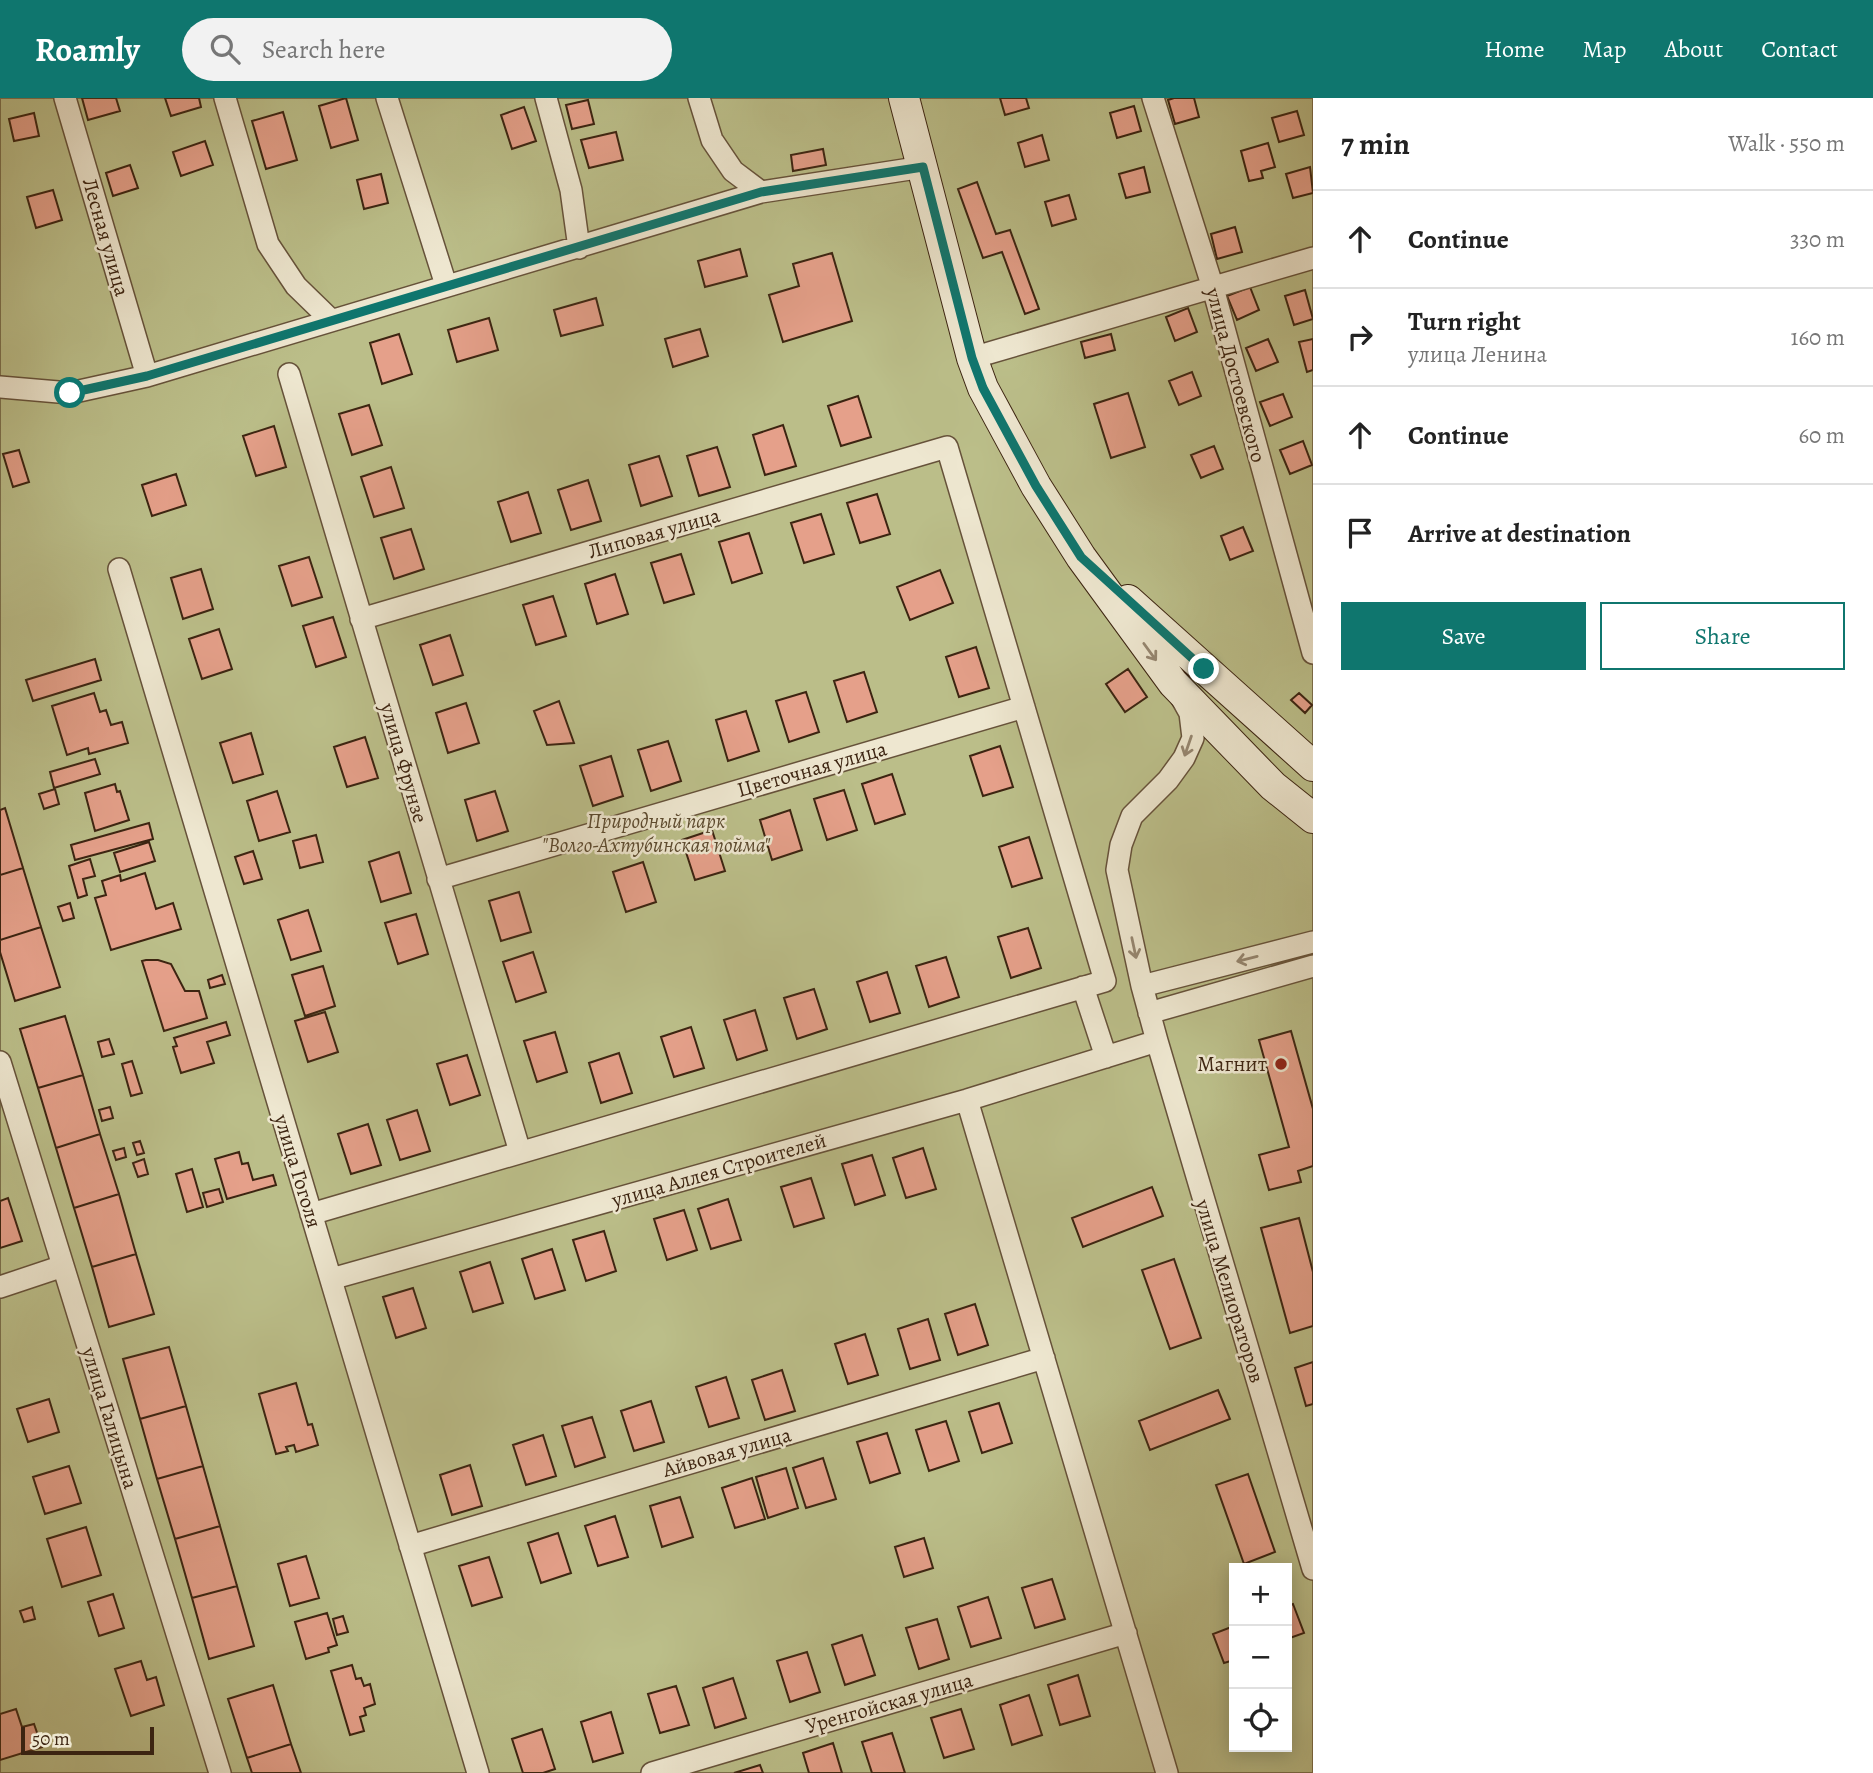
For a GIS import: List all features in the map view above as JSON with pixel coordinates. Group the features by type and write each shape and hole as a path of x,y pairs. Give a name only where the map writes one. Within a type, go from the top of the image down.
{"street":[{"name":"Лесная улица","path":"65,98 147,376"},
{"path":"225,98 268,244 296,286 331,320"},
{"path":"387,98 446,285"},
{"path":"546,98 572,190 579,248"},
{"path":"699,98 712,141 733,171 761,192"},
{"path":"904,98 972,358 983,388 1036,486 1081,557 1173,683 1264,777 1313,818"},
{"name":"улица Достоевского","path":"1153,98 1213,288 1313,653"},
{"path":"0,387 70,393 147,376 761,192 923,167"},
{"path":"972,358 1313,258"},
{"name":"улица Фрунзе","path":"289,373 520,1152"},
{"name":"Липовая улица","path":"361,619 947,447 1024,707"},
{"path":"1081,557 1313,765"},
{"name":"улица Гоголя","path":"119,569 478,1773"},
{"name":"улица Мелиораторов","path":"1173,683 1190,713 1193,738 1184,758 1168,780 1132,816 1121,845 1117,870 1149,1013 1313,1569"},
{"path":"311,1214 1105,981 1024,707"},
{"name":"Цветочная улица","path":"439,879 1024,707"},
{"path":"1142,986 1313,942"},
{"path":"1149,1013 1313,966"},
{"path":"1083,987 1106,1057"},
{"name":"улица Аллея Строителей","path":"331,1279 967,1100 1157,1041"},
{"name":"улица Галицына","path":"0,1062 220,1773"},
{"path":"967,1100 1167,1773"},
{"path":"0,1287 63,1266"},
{"name":"Айвовая улица","path":"411,1546 1044,1358"},
{"name":"Уренгойская улица","path":"652,1773 1126,1633"}],"green space":[{"name":"Природный парк \"Волго-Ахтубинская пойма\"","path":"0,98 1313,98 1313,1773 0,1773"}],"building":[{"path":"82,98 116,98 120,111 88,120"},
{"path":"165,98 199,98 201,107 171,116"},
{"path":"346,98 358,140 331,148 319,106"},
{"path":"1000,98 1026,98 1029,108 1005,115"},
{"path":"1194,98 1199,117 1175,124 1168,100"},
{"path":"588,100 594,124 572,129 566,105"},
{"path":"1134,106 1141,131 1117,138 1110,113"},
{"path":"524,107 536,141 512,149 501,115"},
{"path":"1297,111 1304,135 1279,142 1272,118"},
{"path":"283,112 297,160 266,169 252,121"},
{"path":"34,113 39,136 14,141 9,119"},
{"path":"616,132 623,160 589,168 581,140"},
{"path":"1042,135 1049,160 1025,167 1018,143"},
{"path":"205,141 213,165 181,176 173,152"},
{"path":"1268,143 1275,167 1261,171 1263,178 1249,181 1241,151"},
{"path":"823,149 826,165 793,171 791,155"},
{"path":"130,165 138,188 113,196 106,173"},
{"path":"1144,167 1150,192 1126,198 1119,174"},
{"path":"1310,167 1313,193 1293,198 1286,174"},
{"path":"381,174 388,203 364,209 357,180"},
{"path":"977,182 996,234 1010,230 1039,309 1025,314 1002,252 983,258 958,189"},
{"path":"53,190 62,220 36,228 27,197"},
{"path":"1069,195 1076,219 1052,226 1045,202"},
{"path":"1235,227 1242,252 1217,259 1211,234"},
{"path":"740,249 747,276 705,287 698,261"},
{"path":"832,253 852,321 783,342 769,295 799,286 793,264"},
{"path":"1250,287 1259,310 1237,320 1227,296"},
{"path":"1305,290 1313,319 1294,325 1285,296"},
{"path":"596,298 603,325 561,336 554,310"},
{"path":"1188,308 1197,332 1175,341 1166,317"},
{"path":"489,318 498,350 457,362 448,330"},
{"path":"700,329 708,356 673,367 665,339"},
{"path":"399,334 412,374 382,384 370,343"},
{"path":"1111,334 1115,350 1085,358 1081,342"},
{"path":"1268,339 1278,362 1256,371 1246,348"},
{"path":"1313,339 1313,370 1307,372 1299,342"},
{"path":"1192,372 1201,396 1179,405 1169,381"},
{"path":"1128,393 1145,447 1111,458 1094,404"},
{"path":"1283,394 1292,417 1270,426 1260,402"},
{"path":"858,396 871,437 841,446 828,406"},
{"path":"369,405 382,445 352,455 339,414"},
{"path":"783,425 796,466 765,475 753,435"},
{"path":"274,426 286,467 256,476 243,436"},
{"path":"1303,441 1312,465 1290,474 1280,450"},
{"path":"1214,446 1223,469 1201,478 1191,455"},
{"path":"717,447 730,487 699,496 687,456"},
{"path":"19,450 29,482 13,487 3,454"},
{"path":"659,456 672,496 641,506 629,465"},
{"path":"391,467 404,508 374,517 361,477"},
{"path":"176,474 186,505 152,516 142,485"},
{"path":"588,480 601,521 571,530 558,490"},
{"path":"528,492 541,533 511,542 498,502"},
{"path":"877,494 890,534 860,543 847,503"},
{"path":"821,514 834,554 804,563 791,523"},
{"path":"1243,527 1253,551 1230,560 1221,536"},
{"path":"411,529 424,569 394,579 381,538"},
{"path":"749,533 762,573 732,583 719,542"},
{"path":"681,554 694,594 664,603 651,563"},
{"path":"309,557 322,597 292,606 279,566"},
{"path":"201,569 213,609 183,619 171,578"},
{"path":"940,570 953,603 910,620 897,587"},
{"path":"615,574 628,614 597,624 585,584"},
{"path":"553,596 566,636 536,645 523,605"},
{"path":"333,617 346,657 316,667 303,626"},
{"path":"219,629 232,669 202,679 189,639"},
{"path":"450,635 463,675 433,685 420,645"},
{"path":"976,647 989,688 959,697 946,657"},
{"path":"95,659 101,680 33,701 26,680"},
{"path":"1128,669 1147,697 1125,712 1106,684"},
{"path":"864,672 877,712 847,722 834,681"},
{"path":"806,692 819,732 789,742 776,701"},
{"path":"94,693 100,712 106,710 111,725 122,722 128,743 89,754 88,748 67,755 52,706"},
{"path":"1299,693 1312,705 1305,713 1291,700"},
{"path":"559,701 574,743 547,745 534,711"},
{"path":"466,703 479,743 448,753 436,713"},
{"path":"746,711 759,751 728,761 716,720"},
{"path":"251,733 263,774 233,783 220,743"},
{"path":"365,737 378,778 347,787 334,747"},
{"path":"668,741 681,781 651,791 638,750"},
{"path":"1000,746 1013,787 983,796 970,756"},
{"path":"611,756 623,796 593,806 580,766"},
{"path":"95,759 100,774 54,788 50,772"},
{"path":"892,774 905,814 875,824 862,784"},
{"path":"115,784 117,792 120,791 129,820 95,831 85,793"},
{"path":"55,789 59,804 44,809 39,794"},
{"path":"844,790 857,830 827,840 814,799"},
{"path":"277,791 290,832 259,841 247,801"},
{"path":"495,791 508,831 477,841 465,800"},
{"path":"5,808 23,868 0,875 0,810"},
{"path":"790,810 802,850 772,860 760,820"},
{"path":"149,823 153,839 75,860 71,845"},
{"path":"712,830 725,871 695,880 682,840"},
{"path":"316,835 323,862 300,868 293,841"},
{"path":"1029,837 1042,878 1012,887 999,847"},
{"path":"149,842 155,861 120,872 114,853"},
{"path":"253,851 262,879 244,884 235,857"},
{"path":"399,852 411,893 381,902 369,862"},
{"path":"90,859 95,876 83,879 87,895 78,898 69,866"},
{"path":"643,862 656,902 626,912 613,872"},
{"path":"23,868 41,927 0,940 0,875"},
{"path":"145,873 156,909 173,903 181,929 111,950 95,898 106,895 102,881 120,875 121,881"},
{"path":"519,892 531,932 501,941 489,901"},
{"path":"70,903 74,918 63,921 58,907"},
{"path":"308,910 321,951 291,960 278,920"},
{"path":"416,914 428,954 398,964 385,923"},
{"path":"41,927 60,987 15,1001 0,952 0,940"},
{"path":"1028,928 1041,968 1011,978 998,937"},
{"path":"533,952 546,992 516,1002 503,962"},
{"path":"946,957 959,997 929,1007 916,966"},
{"path":"142,961 171,964 185,991 199,991 207,1018 164,1031"},
{"path":"323,966 335,1006 305,1016 292,975"},
{"path":"887,972 900,1013 870,1022 857,982"},
{"path":"222,975 225,984 210,988 208,980"},
{"path":"814,989 827,1029 797,1039 784,998"},
{"path":"755,1010 767,1050 737,1060 724,1020"},
{"path":"325,1012 338,1052 308,1062 295,1021"},
{"path":"65,1016 83,1075 38,1088 20,1029"},
{"path":"226,1022 230,1035 207,1042 214,1063 181,1073 173,1047 177,1046 174,1038"},
{"path":"691,1027 704,1068 674,1077 661,1037"},
{"path":"1291,1031 1313,1109 1313,1166 1298,1171 1301,1182 1269,1190 1259,1155 1289,1147 1259,1040"},
{"path":"555,1032 567,1072 537,1082 524,1041"},
{"path":"109,1039 114,1054 102,1057 98,1042"},
{"path":"619,1053 632,1093 601,1103 589,1063"},
{"path":"467,1055 480,1095 450,1105 437,1064"},
{"path":"132,1061 142,1093 131,1096 122,1064"},
{"path":"83,1075 100,1134 56,1148 38,1088"},
{"path":"110,1107 113,1118 102,1121 99,1110"},
{"path":"417,1110 430,1151 400,1160 387,1120"},
{"path":"368,1124 381,1165 351,1174 338,1134"},
{"path":"100,1134 119,1194 74,1208 56,1148"},
{"path":"140,1141 144,1153 137,1155 133,1143"},
{"path":"124,1148 126,1157 116,1160 113,1151"},
{"path":"923,1148 936,1189 906,1198 893,1158"},
{"path":"239,1152 242,1164 248,1163 253,1180 273,1175 276,1185 227,1199 215,1159"},
{"path":"872,1155 885,1195 855,1205 842,1164"},
{"path":"144,1159 148,1174 138,1177 133,1163"},
{"path":"192,1169 203,1207 187,1212 176,1174"},
{"path":"811,1178 824,1218 794,1227 781,1187"},
{"path":"1152,1187 1163,1216 1083,1247 1072,1218"},
{"path":"219,1189 223,1202 207,1207 203,1193"},
{"path":"119,1194 136,1254 92,1267 74,1208"},
{"path":"8,1198 22,1241 0,1248 0,1201"},
{"path":"728,1199 741,1240 711,1249 698,1209"},
{"path":"684,1210 697,1250 667,1260 654,1219"},
{"path":"1299,1218 1313,1272 1313,1326 1290,1333 1261,1228"},
{"path":"604,1231 616,1271 586,1281 573,1240"},
{"path":"552,1249 565,1290 535,1299 522,1259"},
{"path":"136,1254 154,1314 109,1327 92,1267"},
{"path":"1174,1259 1201,1338 1170,1349 1142,1270"},
{"path":"490,1262 503,1303 473,1312 460,1272"},
{"path":"413,1288 426,1328 396,1338 383,1297"},
{"path":"975,1304 988,1345 958,1355 945,1314"},
{"path":"928,1319 940,1360 910,1369 898,1329"},
{"path":"865,1334 878,1375 848,1384 835,1344"},
{"path":"169,1347 186,1406 140,1419 123,1359"},
{"path":"1313,1362 1313,1404 1306,1406 1295,1368"},
{"path":"782,1370 795,1411 765,1420 752,1380"},
{"path":"726,1377 739,1418 709,1427 696,1387"},
{"path":"296,1383 308,1425 312,1424 318,1445 296,1452 294,1445 286,1447 288,1451 276,1454 259,1394"},
{"path":"1218,1390 1230,1419 1150,1450 1139,1421"},
{"path":"49,1399 59,1432 28,1442 17,1409"},
{"path":"651,1401 664,1442 634,1451 621,1411"},
{"path":"999,1403 1012,1443 982,1453 969,1412"},
{"path":"186,1406 203,1466 157,1479 140,1419"},
{"path":"592,1417 605,1457 575,1467 562,1426"},
{"path":"946,1421 959,1461 929,1471 916,1430"},
{"path":"887,1433 900,1473 870,1483 857,1442"},
{"path":"543,1435 556,1476 526,1485 513,1445"},
{"path":"823,1458 836,1499 806,1508 793,1468"},
{"path":"470,1465 482,1506 452,1515 440,1475"},
{"path":"69,1466 81,1503 45,1514 33,1477"},
{"path":"203,1466 220,1526 175,1539 157,1479"},
{"path":"786,1468 798,1508 768,1518 756,1477"},
{"path":"1248,1474 1275,1552 1244,1563 1216,1485"},
{"path":"752,1478 765,1519 735,1528 722,1488"},
{"path":"680,1497 693,1537 662,1547 650,1506"},
{"path":"615,1516 628,1557 598,1566 585,1526"},
{"path":"220,1526 237,1586 192,1598 175,1539"},
{"path":"86,1527 101,1575 62,1587 47,1539"},
{"path":"558,1533 571,1573 541,1583 528,1543"},
{"path":"924,1538 933,1568 904,1577 895,1547"},
{"path":"306,1556 319,1598 290,1606 278,1564"},
{"path":"489,1557 502,1597 472,1606 459,1566"},
{"path":"1052,1579 1065,1619 1035,1628 1022,1588"},
{"path":"237,1586 254,1646 209,1659 192,1598"},
{"path":"113,1594 124,1628 99,1636 88,1602"},
{"path":"988,1597 1001,1638 971,1647 958,1607"},
{"path":"1292,1604 1304,1633 1292,1637 1292,1626"},
{"path":"32,1607 35,1619 24,1622 20,1611"},
{"path":"327,1613 337,1645 328,1648 329,1652 306,1659 295,1622"},
{"path":"343,1616 348,1632 337,1635 333,1619"},
{"path":"937,1619 949,1659 919,1669 906,1628"},
{"path":"1229,1628 1229,1662 1224,1663 1213,1634"},
{"path":"862,1635 875,1675 845,1685 832,1645"},
{"path":"807,1652 820,1692 790,1702 777,1661"},
{"path":"141,1661 147,1680 156,1677 164,1705 131,1716 115,1669"},
{"path":"352,1665 356,1679 361,1678 364,1686 370,1684 375,1704 364,1708 366,1715 360,1717 364,1731 350,1735 331,1671"},
{"path":"1078,1675 1090,1716 1060,1725 1048,1685"},
{"path":"733,1678 746,1718 715,1728 703,1688"},
{"path":"273,1685 291,1744 247,1758 228,1699"},
{"path":"676,1686 689,1725 660,1733 648,1694"},
{"path":"1029,1695 1042,1735 1012,1745 1000,1705"},
{"path":"16,1709 22,1727 34,1724 42,1747 0,1760 0,1714"},
{"path":"961,1709 974,1749 944,1758 931,1718"},
{"path":"611,1712 623,1753 593,1762 581,1722"},
{"path":"542,1729 555,1769 543,1773 523,1773 512,1739"},
{"path":"892,1733 905,1773 872,1773 862,1742"},
{"path":"833,1743 842,1773 809,1773 803,1753"},
{"path":"291,1744 301,1773 252,1773 247,1758"},
{"path":"760,1765 763,1773 734,1773"}],"place":[{"name":"Магнит","path":"1281,1064"}],"route":[{"path":"70,393 147,376 761,192 923,167 972,358 983,388 1036,486 1081,557 1204,669"}]}
